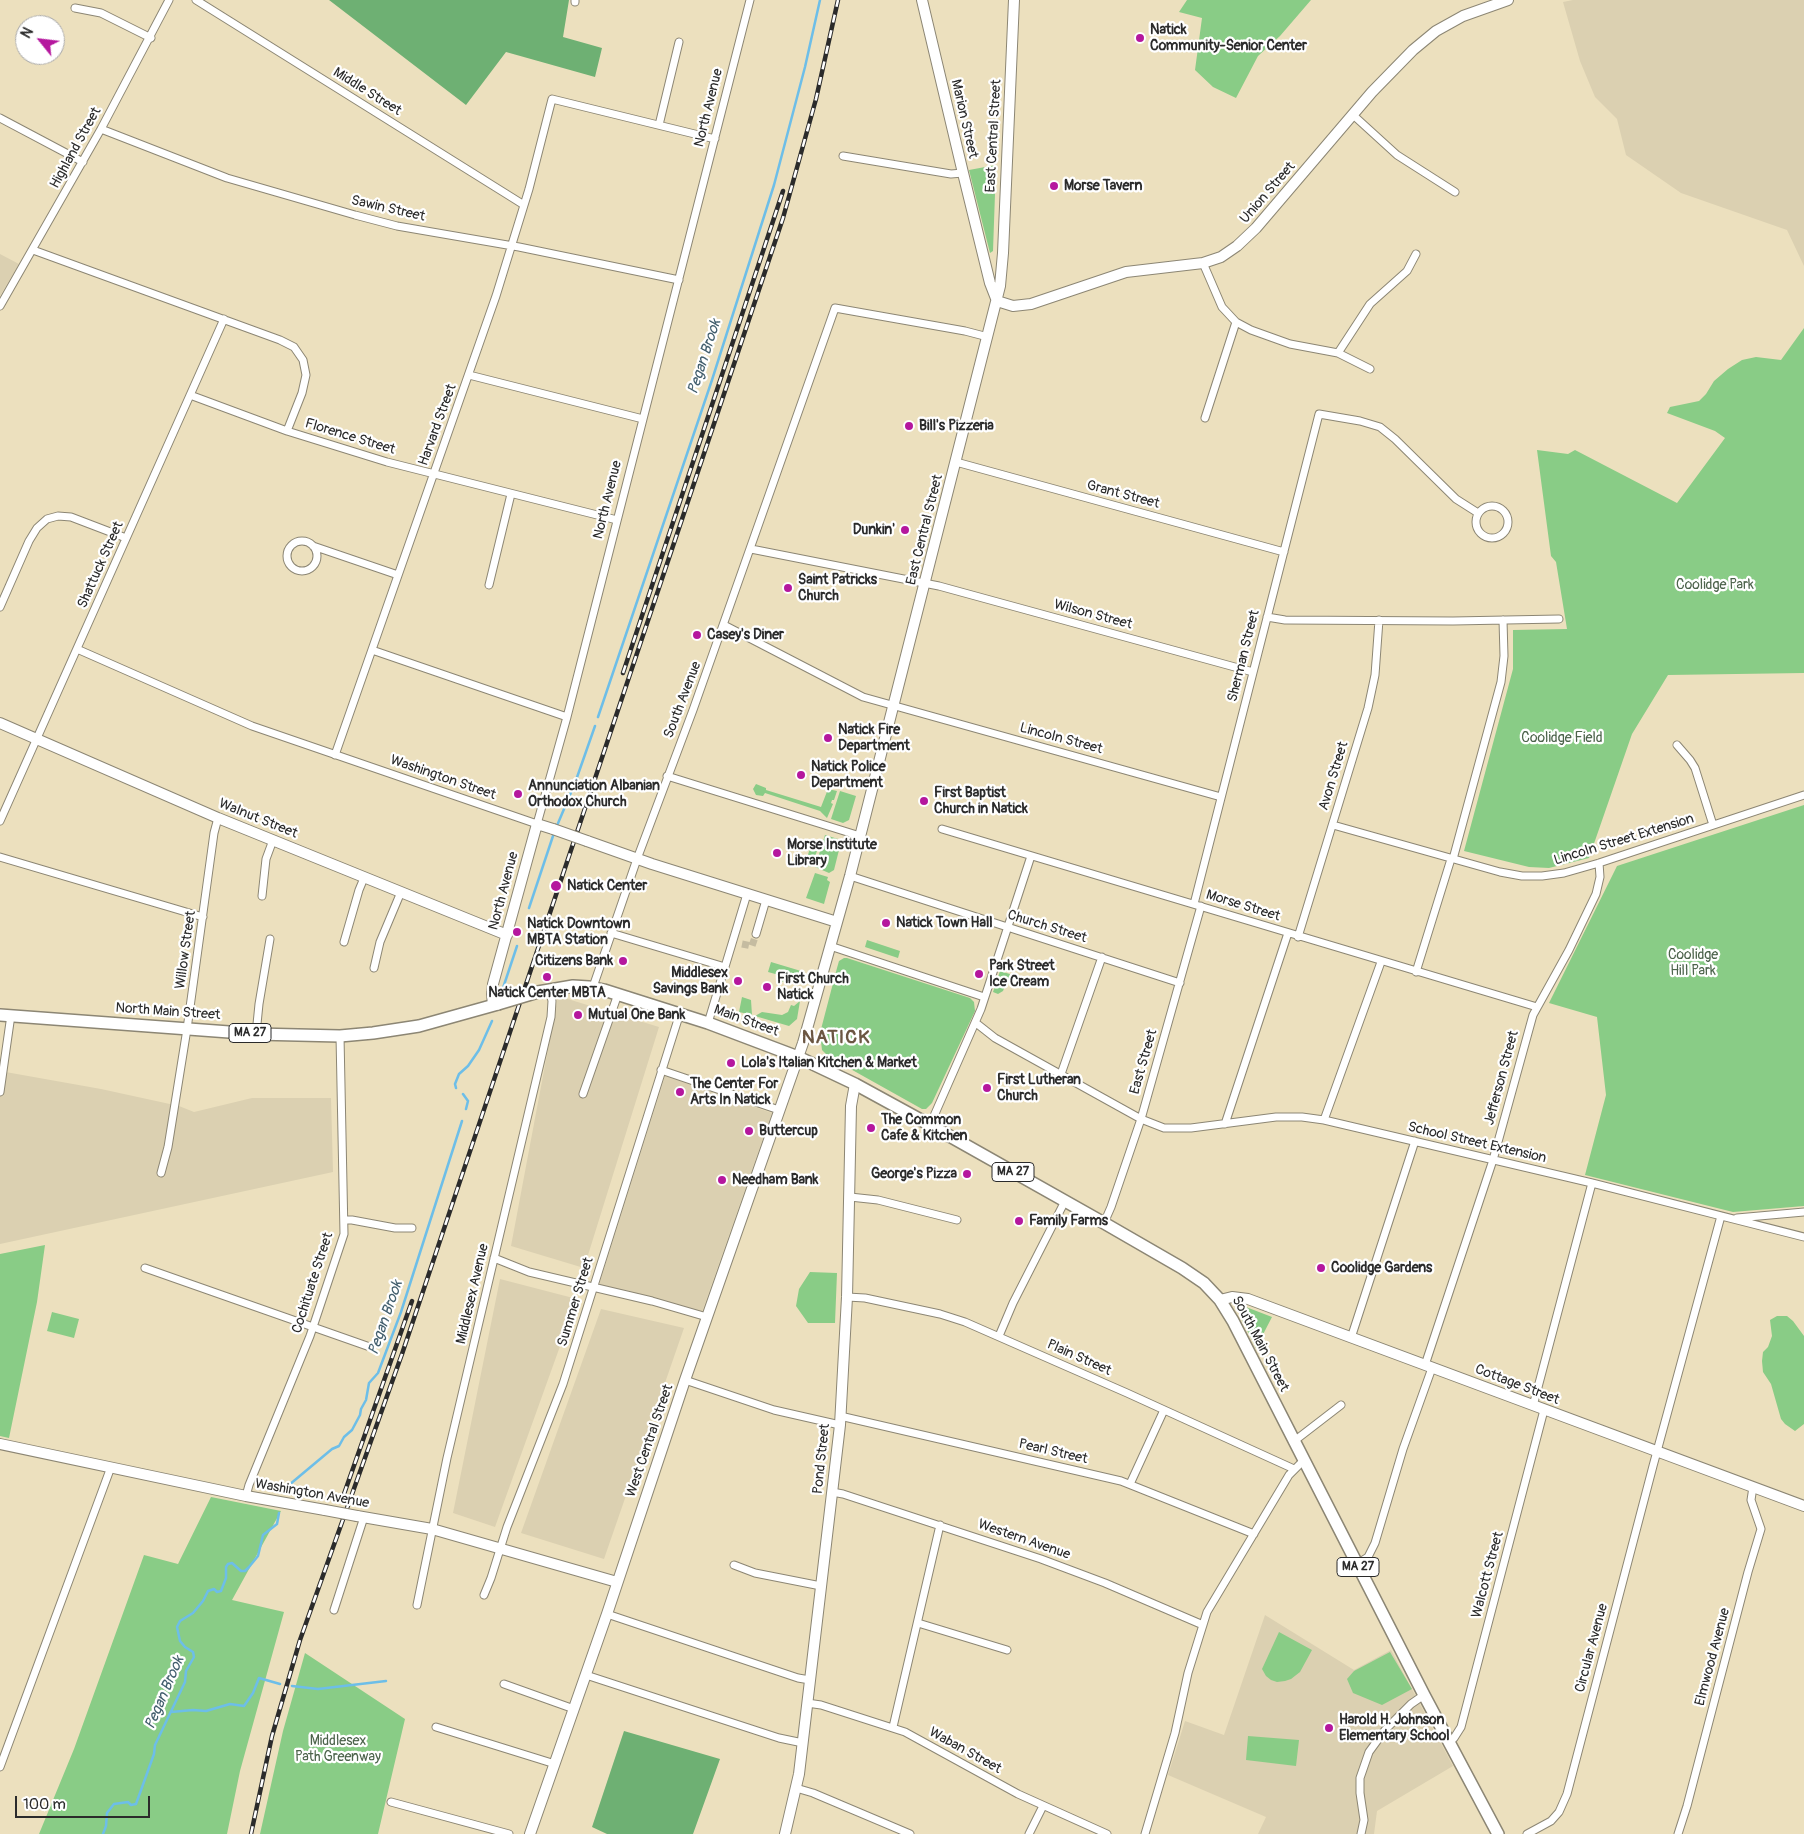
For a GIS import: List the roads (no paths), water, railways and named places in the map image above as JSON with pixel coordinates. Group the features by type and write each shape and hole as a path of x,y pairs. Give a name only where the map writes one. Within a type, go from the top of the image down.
{"main road":[{"name":"Main Street","path":"543,991 573,986 593,987 680,1013 798,1057"},
{"name":"North Main Street","path":"5,1015 256,1034 340,1036 419,1026 543,991"},
{"name":"South Main Street","path":"798,1057 855,1084 930,1125 1104,1222 1204,1282 1220,1300 1234,1324 1424,1695 1498,1834"}],"street":[{"name":"Highland Street","path":"0,306 101,129 151,38 169,0"},
{"name":"Middle Street","path":"196,0 524,205"},
{"name":"North Avenue","path":"496,1005 492,994 493,984 567,717 750,0"},
{"name":"Marion Street","path":"922,0 990,283 997,301"},
{"name":"East Central Street","path":"798,1057 850,876 997,301 1003,253 1014,0"},
{"name":"Union Street","path":"997,301 1013,306 1031,304 1126,272 1203,263 1221,257 1247,238 1352,114 1424,40 1463,16 1508,0"},
{"path":"75,8 101,13 151,38"},
{"path":"680,42 659,125 715,139"},
{"name":"Harvard Street","path":"335,755 469,375 512,246 552,99 659,125"},
{"path":"1352,114 1397,155 1455,192"},
{"path":"0,118 82,162"},
{"name":"Sawin Street","path":"101,129 212,173 289,197 381,222 679,280"},
{"path":"843,156 951,174 963,173"},
{"name":"Florence Street","path":"33,250 288,343 300,353 306,368 302,392 288,431 367,456 433,474 617,520"},
{"path":"1338,353 1370,304 1407,271 1416,254"},
{"path":"1203,263 1222,307 1236,322 1251,330 1290,344 1338,353 1370,370"},
{"name":"South Avenue","path":"593,987 667,776 694,710 835,308 988,337"},
{"name":"Shattuck Street","path":"0,821 224,319"},
{"path":"1204,418 1236,322"},
{"path":"469,375 643,419"},
{"path":"190,395 288,431"},
{"name":"Sherman Street","path":"1198,905 1221,797 1319,414 1360,421 1380,427 1395,439 1456,499 1478,514"},
{"name":"Grant Street","path":"956,462 1284,552"},
{"path":"489,585 511,494"},
{"path":"1489,506 1498,507 1503,510 1508,519 1506,531 1495,538 1486,537 1478,530 1476,524 1478,514 1485,507 1489,506"},
{"path":"0,607 29,541 37,528 47,519 58,516 71,517 126,538"},
{"path":"313,546 316,550 316,560 311,568 302,571 293,568 287,554 291,546 300,541 305,541 313,546 398,575"},
{"name":"Wilson Street","path":"751,549 926,583 1253,672"},
{"path":"1267,618 1285,620 1560,619"},
{"name":"Avon Street","path":"1298,937 1372,691 1377,661 1379,620"},
{"path":"1416,972 1452,859 1501,682 1504,656 1503,620"},
{"name":"Lincoln Street","path":"724,625 863,697 1221,797"},
{"name":"Washington Street","path":"77,649 252,726 637,859 837,922"},
{"path":"372,650 567,717"},
{"name":"Walnut Street","path":"0,723 218,818 507,935"},
{"path":"1677,745 1690,760 1694,768 1714,825"},
{"path":"667,776 860,836"},
{"name":"Lincoln Street Extension","path":"1333,825 1452,859 1506,873 1532,877 1564,873 1599,863 1804,795"},
{"name":"Willow Street","path":"161,1173 168,1147 187,1029 204,917 214,832 218,818"},
{"name":"Morse Street","path":"942,829 1381,962 1537,1007"},
{"path":"262,896 266,859 273,840"},
{"path":"930,1125 976,1023 1031,856"},
{"path":"0,857 204,917"},
{"name":"Jefferson Street","path":"1357,1564 1368,1557 1375,1542 1493,1160 1530,1023 1596,894 1600,877 1599,863"},
{"name":"Church Street","path":"850,876 1180,983"},
{"path":"344,942 364,878"},
{"path":"374,968 380,942 401,892"},
{"path":"708,1023 725,967 736,943 747,894"},
{"path":"756,934 766,900"},
{"name":"East Street","path":"1104,1222 1140,1119 1180,983 1198,905"},
{"path":"611,933 725,967"},
{"path":"1225,1124 1288,934"},
{"path":"256,1034 270,938"},
{"path":"830,946 984,997"},
{"path":"1061,1074 1102,957"},
{"path":"1324,1120 1381,962"},
{"name":"Middlesex Avenue","path":"417,1605 432,1528 551,1016 552,1001 543,991"},
{"path":"583,1094 618,994"},
{"name":"Summer Street","path":"484,1595 492,1578 500,1547 563,1384 680,1013"},
{"path":"0,1092 5,1015"},
{"name":"School Street Extension","path":"976,1023 995,1038 1140,1119 1156,1126 1172,1129 1276,1117 1302,1117 1324,1120 1592,1183 1804,1237"},
{"name":"Cochituate Street","path":"246,1496 248,1485 313,1327 343,1239 340,1036"},
{"name":"West Central Street","path":"530,1834 586,1675 684,1380 798,1057"},
{"path":"662,1070 779,1110"},
{"name":"Pond Street","path":"785,1834 796,1788 803,1743 840,1420 847,1297 850,1106 855,1084"},
{"path":"1351,1338 1415,1142"},
{"path":"1533,1406 1592,1183"},
{"path":"850,1197 878,1200 957,1220"},
{"path":"999,1336 1065,1201"},
{"path":"1731,1218 1804,1212"},
{"name":"Circular Avenue","path":"1527,1834 1551,1821 1559,1812 1567,1794 1656,1452 1721,1216"},
{"path":"344,1220 395,1228 412,1228"},
{"path":"494,1258 529,1272 707,1317"},
{"path":"145,1268 367,1346"},
{"name":"Cottage Street","path":"1220,1300 1232,1296 1245,1298 1804,1506"},
{"name":"Plain Street","path":"847,1297 865,1298 940,1314 965,1322 1294,1469"},
{"name":"Pearl Street","path":"684,1380 774,1410 840,1420 1130,1484 1254,1534"},
{"path":"1294,1442 1341,1405"},
{"path":"1130,1484 1164,1410"},
{"name":"Walcott Street","path":"1449,1743 1460,1727 1544,1410"},
{"name":"Washington Avenue","path":"0,1444 246,1496 432,1528 617,1582"},
{"path":"1145,1834 1181,1708 1188,1673 1211,1605 1294,1469 1303,1461"},
{"path":"0,1767 111,1467"},
{"name":"Elmwood Avenue","path":"1678,1834 1761,1529 1751,1500 1753,1488"},
{"name":"Western Avenue","path":"832,1492 940,1525 1088,1576 1203,1625"},
{"path":"334,1610 361,1516"},
{"path":"893,1727 940,1525"},
{"path":"734,1565 755,1573 821,1586"},
{"path":"606,1614 798,1678 810,1680"},
{"path":"918,1623 1007,1650"},
{"path":"586,1675 779,1738 803,1743"},
{"path":"504,1684 574,1709"},
{"path":"1361,1834 1364,1820 1360,1785 1370,1752 1385,1730 1411,1704 1424,1695"},
{"name":"Waban Street","path":"807,1703 821,1705 893,1727 918,1738 1043,1806 1107,1834"},
{"path":"436,1727 555,1764"},
{"path":"796,1788 813,1792 910,1834"},
{"path":"391,1802 509,1834"},
{"path":"1028,1834 1043,1806"}],"waterway":[{"name":"Pegan Brook","path":"598,717 712,380 774,185 805,67 820,0"},
{"name":"Pegan Brook","path":"556,828 575,783 595,726"},
{"name":"Pegan Brook","path":"529,908 554,833"},
{"name":"Pegan Brook","path":"503,988 517,946"},
{"name":"Pegan Brook","path":"456,1088 455,1084 459,1074 468,1066 479,1050 492,1021"},
{"name":"Pegan Brook","path":"463,1094 468,1101 466,1109"},
{"name":"Pegan Brook","path":"284,1492 289,1485 332,1449 339,1446 344,1437 352,1430 360,1415 366,1400 369,1383 378,1373 401,1312 462,1121"},
{"name":"Pegan Brook","path":"103,1834 107,1813 114,1804 128,1802 131,1805 136,1804 154,1754 155,1745 185,1682 186,1671 194,1657 193,1652 180,1641 177,1627 180,1621 193,1613 203,1601 208,1591 214,1589 217,1592 221,1591 226,1578 226,1567 228,1564 232,1563 241,1571 245,1571 249,1567 258,1556 263,1535 277,1524 279,1513"},
{"path":"171,1712 206,1711 230,1704 244,1706 253,1693 259,1678 280,1684"},
{"path":"292,1686 318,1689 386,1681"}],"tunnel":[{"path":"742,944 752,946 756,934"}],"railway":[{"path":"251,1834 272,1736 300,1640 402,1354 783,218 816,99 838,0"},
{"path":"623,673 783,191"},
{"path":"344,1494 412,1301"}],"place":[{"name":"Natick Community-Senior Center","path":"1140,38"},
{"name":"Morse Tavern","path":"1054,186"},
{"name":"Bill's Pizzeria","path":"909,426"},
{"name":"Dunkin'","path":"905,530"},
{"name":"Saint Patricks Church","path":"788,588"},
{"name":"Casey's Diner","path":"697,635"},
{"name":"Natick Fire Department","path":"828,738"},
{"name":"Natick Police Department","path":"801,775"},
{"name":"Annunciation Albanian Orthodox Church","path":"518,794"},
{"name":"First Baptist Church in Natick","path":"924,801"},
{"name":"Morse Institute Library","path":"777,853"},
{"name":"Natick Center","path":"556,886"},
{"name":"Natick Town Hall","path":"886,923"},
{"name":"Natick Downtown MBTA Station","path":"517,932"},
{"name":"Citizens Bank","path":"623,961"},
{"name":"Park Street Ice Cream","path":"979,974"},
{"name":"Natick Center MBTA","path":"547,977"},
{"name":"Middlesex Savings Bank","path":"738,981"},
{"name":"First Church Natick","path":"767,987"},
{"name":"Mutual One Bank","path":"578,1015"},
{"name":"Lola's Italian Kitchen & Market","path":"731,1063"},
{"name":"First Lutheran Church","path":"987,1088"},
{"name":"The Center For Arts In Natick","path":"680,1092"},
{"name":"The Common Cafe & Kitchen","path":"871,1128"},
{"name":"Buttercup","path":"749,1131"},
{"name":"George's Pizza","path":"967,1174"},
{"name":"Needham Bank","path":"722,1180"},
{"name":"Family Farms","path":"1019,1221"},
{"name":"Coolidge Gardens","path":"1321,1268"},
{"name":"Harold H. Johnson Elementary School","path":"1329,1728"}],"district":[{"name":"NATICK","path":"836,1038"}],"park label":[{"name":"Coolidge Park","path":"1715,585"},
{"name":"Coolidge Field","path":"1562,738"},
{"name":"Coolidge Hill Park","path":"1693,964"},
{"name":"Middlesex Path Greenway","path":"338,1749"}]}
